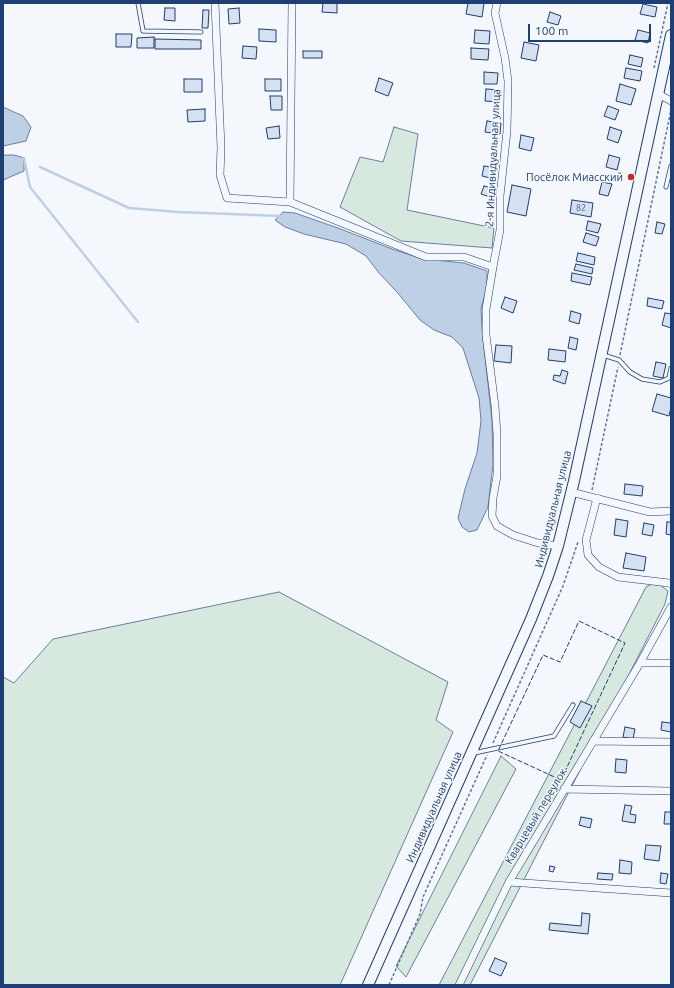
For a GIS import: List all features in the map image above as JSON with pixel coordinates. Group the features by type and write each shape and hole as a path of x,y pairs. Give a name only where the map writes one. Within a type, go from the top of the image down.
{"main road":[{"name":"Индивидуальная улица","path":"368,985 531,618 558,546 602,355 671,35"}],"street":[{"path":"215,3 221,148 220,174 227,198 290,202 426,256 464,258 493,267"},
{"path":"290,202 292,3"},
{"name":"2-я Индивидуальная улица","path":"497,3 495,13 505,58 508,81 507,131 500,196 500,230 486,309 486,335 497,434 497,476 493,498 492,516 497,526 512,535 538,543 558,546"},
{"path":"658,94 671,101"},
{"path":"571,492 650,512 671,511"},
{"path":"594,498 586,540 588,554 599,567 618,577 671,584"},
{"name":"Кварцевый переулок","path":"459,985 509,882 640,663 671,607"},
{"path":"640,663 671,663"},
{"path":"593,741 671,742"},
{"path":"564,789 671,791"},
{"path":"509,882 671,893"}],"lane":[{"path":"138,3 143,31 201,32"},
{"path":"666,188 671,166"},
{"path":"602,355 619,360 630,372 642,379 660,382 669,378 671,368"},
{"path":"471,754 554,736 573,705"}],"path":[{"path":"594,498 619,360 671,110"}],"shaded area":[{"path":"394,127 418,134 407,210 494,228 492,248 401,241 340,207 360,157 383,162"},
{"path":"652,584 660,585 668,591 665,604 470,985 439,985 646,587"},
{"path":"279,592 448,682 436,720 453,732 340,985 3,985 3,677 14,683 53,639"},
{"path":"501,756 516,769 406,977 396,966"}],"water":[{"path":"3,107 23,116 31,127 26,141 3,146"},
{"path":"3,155 14,155 24,158 24,171 3,180"},
{"path":"283,212 295,213 423,259 464,263 487,271 487,288 481,308 492,420 493,464 488,507 477,530 469,532 462,527 458,518 465,489 477,453 481,421 479,398 463,348 452,337 434,330 420,320 366,256 346,244 304,234 285,227 275,220"}],"building":[{"path":"323,3 337,3 337,13 322,12"},
{"path":"468,3 484,3 482,17 466,14"},
{"path":"643,4 657,7 655,17 640,14"},
{"path":"165,8 175,8 175,21 164,20"},
{"path":"239,8 240,23 229,24 228,9"},
{"path":"203,10 209,10 208,28 202,28"},
{"path":"550,12 561,16 558,25 547,22"},
{"path":"259,29 276,30 276,42 259,41"},
{"path":"475,30 490,31 489,44 474,43"},
{"path":"638,30 650,33 648,43 635,40"},
{"path":"116,34 132,34 131,47 116,47"},
{"path":"154,37 154,48 137,48 137,38"},
{"path":"155,39 201,40 201,49 155,49"},
{"path":"524,42 539,45 536,61 521,58"},
{"path":"243,46 257,47 256,59 242,58"},
{"path":"471,48 489,49 488,60 471,59"},
{"path":"303,51 322,51 322,58 303,58"},
{"path":"630,55 643,58 641,67 628,64"},
{"path":"626,68 642,71 640,81 624,78"},
{"path":"484,72 498,73 497,84 484,84"},
{"path":"379,78 393,83 388,96 375,91"},
{"path":"184,79 202,79 202,92 184,92"},
{"path":"265,79 281,79 281,91 265,91"},
{"path":"620,84 636,89 631,105 616,101"},
{"path":"486,89 501,90 500,102 485,101"},
{"path":"270,96 282,96 282,110 271,110"},
{"path":"608,106 619,110 615,120 604,116"},
{"path":"205,109 205,121 188,122 187,110"},
{"path":"487,121 501,123 500,134 485,132"},
{"path":"279,126 280,138 268,139 266,128"},
{"path":"610,127 622,131 618,143 607,139"},
{"path":"521,135 534,138 531,151 519,148"},
{"path":"609,155 620,158 617,170 606,167"},
{"path":"484,166 496,168 494,179 482,176"},
{"path":"602,182 612,184 608,196 599,194"},
{"path":"512,185 531,189 526,216 507,212"},
{"path":"484,186 496,189 493,198 481,194"},
{"path":"572,200 593,203 591,217 570,213"},
{"path":"588,221 601,224 598,233 586,230"},
{"path":"657,222 665,224 662,234 655,233"},
{"path":"586,233 599,237 596,246 583,242"},
{"path":"578,253 595,257 594,265 576,261"},
{"path":"576,264 593,268 592,274 574,270"},
{"path":"572,273 592,277 590,285 571,281"},
{"path":"505,297 517,301 513,313 501,308"},
{"path":"648,298 664,301 662,309 647,306"},
{"path":"571,311 581,314 579,324 569,321"},
{"path":"665,313 671,314 671,328 662,325"},
{"path":"570,337 578,339 576,350 568,348"},
{"path":"496,345 512,346 511,363 494,361"},
{"path":"549,349 566,351 565,362 548,360"},
{"path":"656,362 666,364 663,378 653,376"},
{"path":"562,370 568,372 565,384 553,380 554,375 560,376"},
{"path":"657,394 671,398 669,416 652,411"},
{"path":"625,484 643,486 642,496 624,494"},
{"path":"616,519 628,521 626,537 614,535"},
{"path":"667,522 671,522 671,535 666,534"},
{"path":"644,523 654,525 652,536 642,534"},
{"path":"626,553 646,557 644,571 623,568"},
{"path":"581,701 592,706 580,728 570,722"},
{"path":"662,722 671,723 671,732 661,730"},
{"path":"625,727 635,729 633,739 623,737"},
{"path":"616,759 627,760 626,773 615,772"},
{"path":"625,805 632,806 630,814 636,815 635,823 622,821"},
{"path":"665,812 671,812 671,824 664,824"},
{"path":"581,817 592,819 590,828 579,825"},
{"path":"646,845 661,846 659,861 644,859"},
{"path":"620,860 632,862 631,874 619,873"},
{"path":"550,866 555,867 553,872 549,871"},
{"path":"598,873 613,874 612,880 597,879"},
{"path":"661,873 668,874 666,884 660,883"},
{"path":"582,913 590,914 588,934 549,930 550,923 581,926"},
{"path":"495,958 507,963 501,976 489,971"}],"waterway":[{"path":"24,158 30,187 138,322"},
{"path":"40,167 129,208 178,212 281,216"}],"fence":[{"path":"579,621 625,643 561,780 498,751 543,655 560,662 579,621"}],"place":[{"name":"Посёлок Миасский","path":"631,177"}]}
